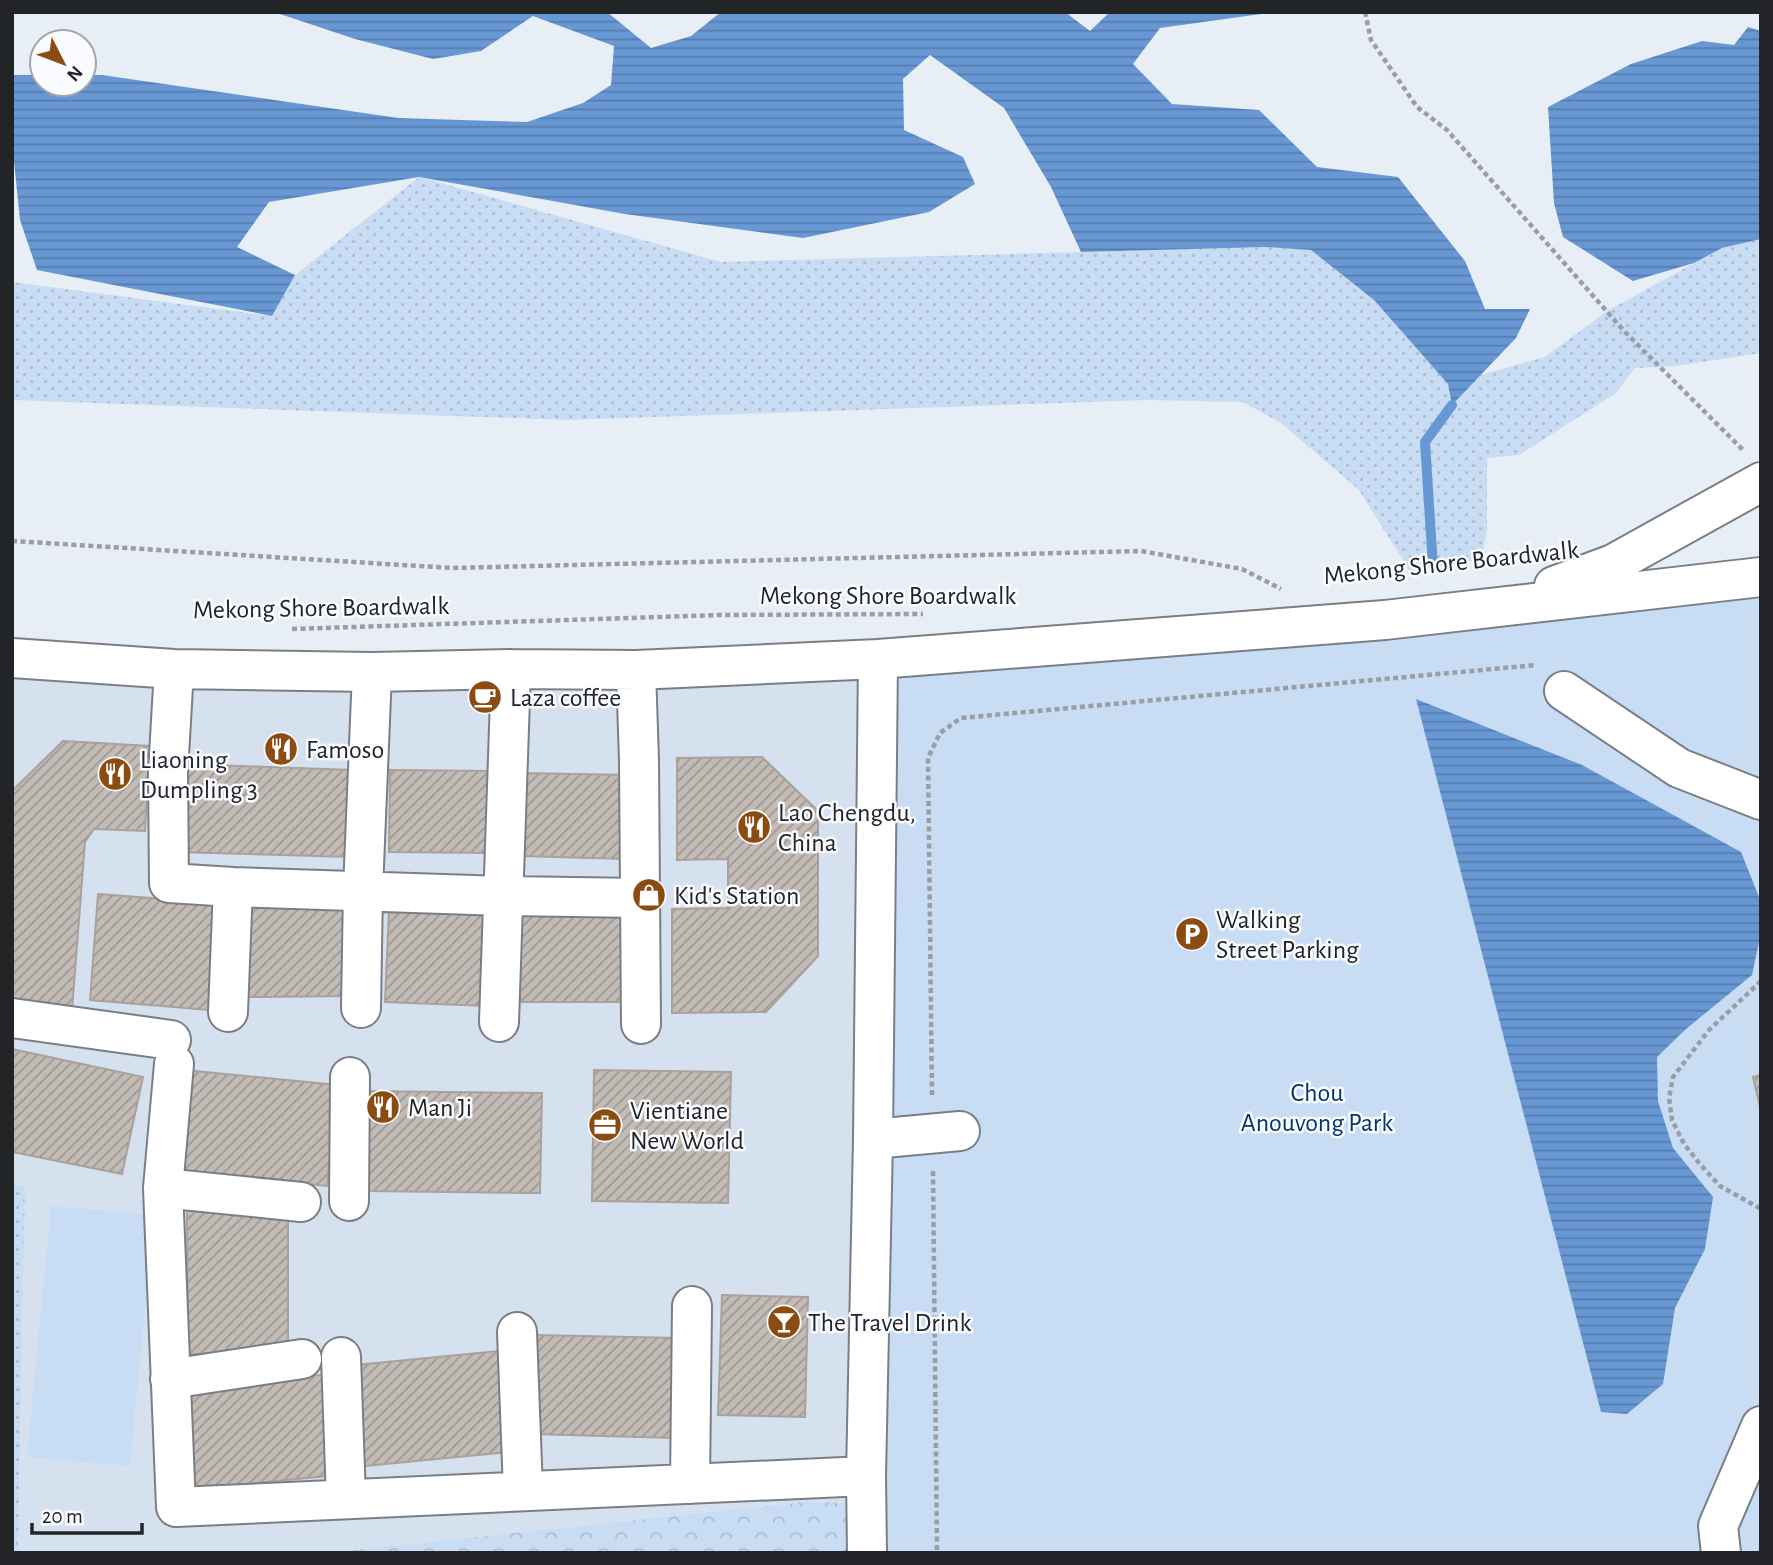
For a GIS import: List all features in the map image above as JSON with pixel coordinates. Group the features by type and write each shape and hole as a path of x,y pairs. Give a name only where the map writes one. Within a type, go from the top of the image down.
{"street":[{"path":"1495,608 1613,564 1756,470"},
{"path":"12,658 174,669 372,672 636,670 878,659 1333,624 1761,577"},
{"path":"867,1553 878,659"},
{"path":"174,669 168,773 169,883 640,898"},
{"path":"499,1022 511,669"},
{"path":"636,670 641,1024"},
{"path":"361,1008 372,672"},
{"path":"1564,691 1679,768 1761,800"},
{"path":"228,1012 233,887"},
{"path":"12,1018 172,1052 163,1188 176,1507 866,1476"},
{"path":"349,1201 350,1077"},
{"path":"873,1139 946,1132"},
{"path":"163,1188 301,1202"},
{"path":"690,1484 692,1306"},
{"path":"517,1332 523,1491"},
{"path":"341,1357 346,1499"},
{"path":"170,1379 302,1359"},
{"path":"1721,1553 1718,1526 1761,1426"}],"path":[{"path":"1365,12 1371,40 1418,107 1447,130 1625,332 1756,470"},
{"path":"12,541 452,568 1142,551 1242,569 1286,592"},
{"name":"Mekong Shore Boardwalk","path":"282,630 720,615 933,614"},
{"path":"937,1553 946,1132 928,758 940,733 961,718 1551,663 1564,691"},
{"path":"1761,981 1709,1030 1673,1077 1669,1098 1672,1120 1684,1144 1699,1163 1720,1186 1761,1209"}],"shaded area":[{"path":"12,658 878,659 867,1503 805,1502 326,1553 18,1553 25,1188 12,1184"}],"green space":[{"path":"419,177 721,262 1265,247 1311,250 1374,300 1448,384 1545,357 1607,311 1722,248 1761,239 1761,353 1676,366 1635,368 1616,393 1519,455 1487,458 1487,531 1481,560 1410,571 1359,490 1281,423 1243,402 1148,400 568,420 12,400 12,282 272,316 295,275"},
{"name":"Chou Anouvong Park","path":"1761,577 1761,1553 867,1553 878,659"},
{"path":"12,1184 25,1188 18,1553 12,1553"},
{"path":"51,1206 154,1215 130,1466 27,1457"},
{"path":"805,1502 867,1503 867,1553 326,1553"}],"water":[{"path":"274,12 607,12 651,48 691,36 721,12 1065,12 1090,31 1110,12 1276,12 1160,28 1133,64 1172,104 1259,110 1317,167 1398,177 1465,261 1485,309 1530,309 1516,338 1452,405 1448,384 1374,300 1311,250 1265,247 1081,252 1051,187 1004,108 930,55 903,79 904,130 963,157 975,184 929,212 803,238 625,214 419,177 269,202 237,247 295,275 272,316 37,270 20,220 12,161 14,75 28,75 28,98 98,98 98,75 102,75 398,118 527,122 583,103 611,85 614,46 533,16 481,51 433,59 355,39"},
{"path":"1748,27 1761,31 1761,239 1722,248 1694,263 1633,281 1563,237 1554,203 1548,107 1631,64 1702,41 1734,45"},
{"path":"1416,699 1582,765 1741,852 1761,902 1761,933 1752,975 1686,1029 1657,1057 1658,1101 1673,1148 1713,1197 1705,1249 1675,1308 1663,1384 1627,1414 1601,1412"}],"building":[{"path":"63,741 150,746 145,831 94,829 85,842 72,1010 12,1005 12,791"},
{"path":"762,757 818,811 818,956 766,1012 672,1013 672,909 728,908 728,859 677,860 677,758"},
{"path":"181,764 354,770 350,857 177,852"},
{"path":"390,770 494,771 492,853 389,852"},
{"path":"522,773 630,775 627,859 520,856"},
{"path":"98,894 218,903 209,1010 90,1000"},
{"path":"352,902 352,996 244,997 244,903"},
{"path":"389,910 491,913 487,1006 385,1002"},
{"path":"630,910 629,1002 520,1002 520,911"},
{"path":"12,1049 143,1077 122,1174 12,1152"},
{"path":"185,1070 337,1085 327,1186 174,1171"},
{"path":"594,1070 731,1072 728,1203 592,1201"},
{"path":"1761,1075 1761,1111 1753,1077"},
{"path":"368,1091 542,1093 540,1193 366,1191"},
{"path":"288,1206 288,1353 188,1354 187,1207"},
{"path":"722,1295 808,1297 805,1417 718,1415"},
{"path":"535,1335 678,1338 675,1438 532,1434"},
{"path":"498,1351 508,1452 356,1467 346,1366"},
{"path":"329,1374 338,1475 187,1490 177,1389"}],"waterway":[{"path":"1433,567 1425,442 1452,405"}],"place":[{"name":"Laza coffee","path":"485,697"},
{"name":"Famoso","path":"281,749"},
{"name":"Liaoning Dumpling 3","path":"115,774"},
{"name":"Lao Chengdu, China","path":"754,827"},
{"name":"Kid's Station","path":"649,895"},
{"name":"Walking Street Parking","path":"1192,934"},
{"name":"Man Ji","path":"383,1107"},
{"name":"Vientiane New World","path":"605,1125"},
{"name":"The Travel Drink","path":"784,1322"}]}
